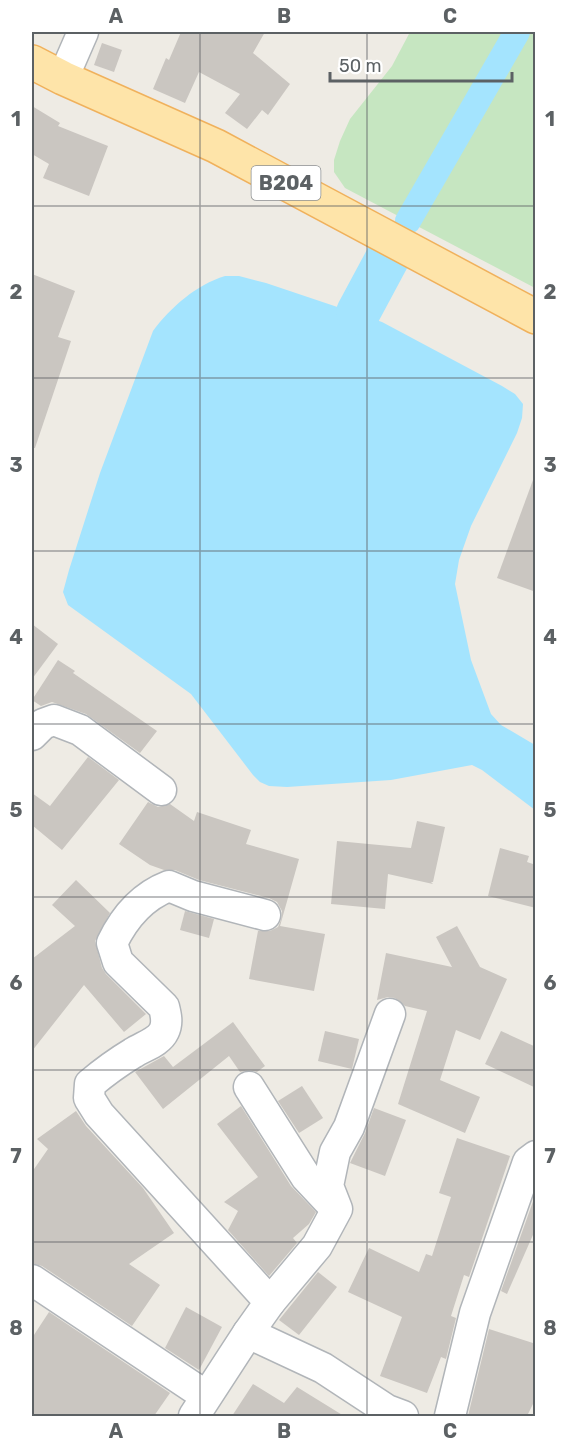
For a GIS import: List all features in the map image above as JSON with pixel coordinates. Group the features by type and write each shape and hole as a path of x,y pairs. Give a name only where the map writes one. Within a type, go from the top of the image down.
{"main road":[{"name":"B204","path":"32,62 216,146 536,317"}],"street":[{"path":"63,78 83,32"},
{"path":"32,735 43,724 54,720 81,730 161,790"},
{"path":"265,915 193,896 170,886 153,892 121,924 112,943 118,962 164,1007 167,1016 166,1023 157,1040 133,1053 90,1084 89,1098 99,1114 270,1302"},
{"path":"32,1280 200,1406 270,1302 317,1246 337,1209 328,1186 335,1152 349,1127 390,1014"},
{"path":"249,1087 306,1176 337,1209"},
{"path":"450,1416 475,1313 528,1162 536,1156"},
{"path":"248,1333 323,1368 392,1414"}],"green space":[{"path":"410,32 535,32 535,288 345,188 334,172 334,160 350,119 392,66"}],"water":[{"path":"225,276 239,276 266,283 382,322 502,386 515,394 523,404 522,418 517,433 471,526 459,560 455,584 471,660 491,714 501,725 535,745 535,810 472,765 391,780 287,787 269,786 260,782 253,775 191,694 68,605 63,592 69,570 100,473 153,331 194,291"}],"building":[{"path":"181,32 265,32 253,53 290,84 268,115 262,110 247,129 225,113 240,94 199,72 185,103 153,89 166,58 169,60"},
{"path":"102,43 122,50 114,72 94,65"},
{"path":"32,106 60,123 58,126 108,146 89,196 43,178 49,164 32,154"},
{"path":"32,274 75,291 58,337 71,341 35,448 32,448"},
{"path":"533,480 536,480 536,592 497,578"},
{"path":"32,624 58,644 32,679"},
{"path":"58,660 75,671 73,673 157,731 140,753 86,714 52,702 41,706 32,700"},
{"path":"88,757 119,780 62,850 32,825 32,793 50,806"},
{"path":"148,802 158,807 170,804 194,821 197,812 251,830 246,844 299,859 280,926 325,934 314,991 249,979 258,931 270,931 278,927 281,920 282,911 277,902 199,880 175,870 164,870 150,865 119,844"},
{"path":"417,821 445,827 433,882 431,882 433,884 388,874 385,909 331,904 337,841 411,848"},
{"path":"500,848 529,856 527,862 536,865 536,908 488,896"},
{"path":"76,880 110,913 95,941 102,968 146,1014 124,1032 84,985 32,1051 32,959 75,926 52,905"},
{"path":"185,911 214,919 209,938 180,930"},
{"path":"457,926 480,967 507,979 480,1040 456,1030 440,1080 480,1097 465,1133 398,1104 427,1011 405,1006 395,998 377,1000 386,953 452,967 436,937"},
{"path":"233,1022 265,1066 257,1072 249,1070 240,1072 229,1056 163,1109 135,1072 164,1056 173,1067"},
{"path":"325,1031 359,1039 352,1069 318,1061"},
{"path":"501,1031 536,1047 536,1088 485,1064"},
{"path":"302,1086 323,1118 299,1133 278,1101"},
{"path":"241,1106 291,1186 316,1212 309,1224 293,1238 297,1243 269,1276 228,1230 238,1211 224,1202 258,1177 217,1124"},
{"path":"374,1108 406,1120 385,1176 350,1163"},
{"path":"76,1111 86,1126 143,1188 174,1233 129,1264 160,1285 132,1326 42,1266 32,1263 32,1172 48,1149 37,1139"},
{"path":"457,1138 510,1156 469,1277 464,1275 451,1316 456,1318 446,1359 441,1357 427,1393 380,1376 402,1317 348,1292 369,1248 419,1272 426,1254 432,1256 451,1197 439,1193"},
{"path":"536,1193 536,1228 507,1294 501,1291"},
{"path":"318,1272 337,1287 299,1335 279,1320"},
{"path":"186,1307 222,1327 199,1370 165,1348"},
{"path":"49,1312 170,1393 154,1416 32,1416 32,1338"},
{"path":"489,1329 536,1344 536,1398 527,1416 468,1416"},
{"path":"253,1384 284,1403 297,1387 344,1416 232,1416"}],"waterway":[{"path":"408,221 517,32"},
{"path":"358,313 388,257"}]}
